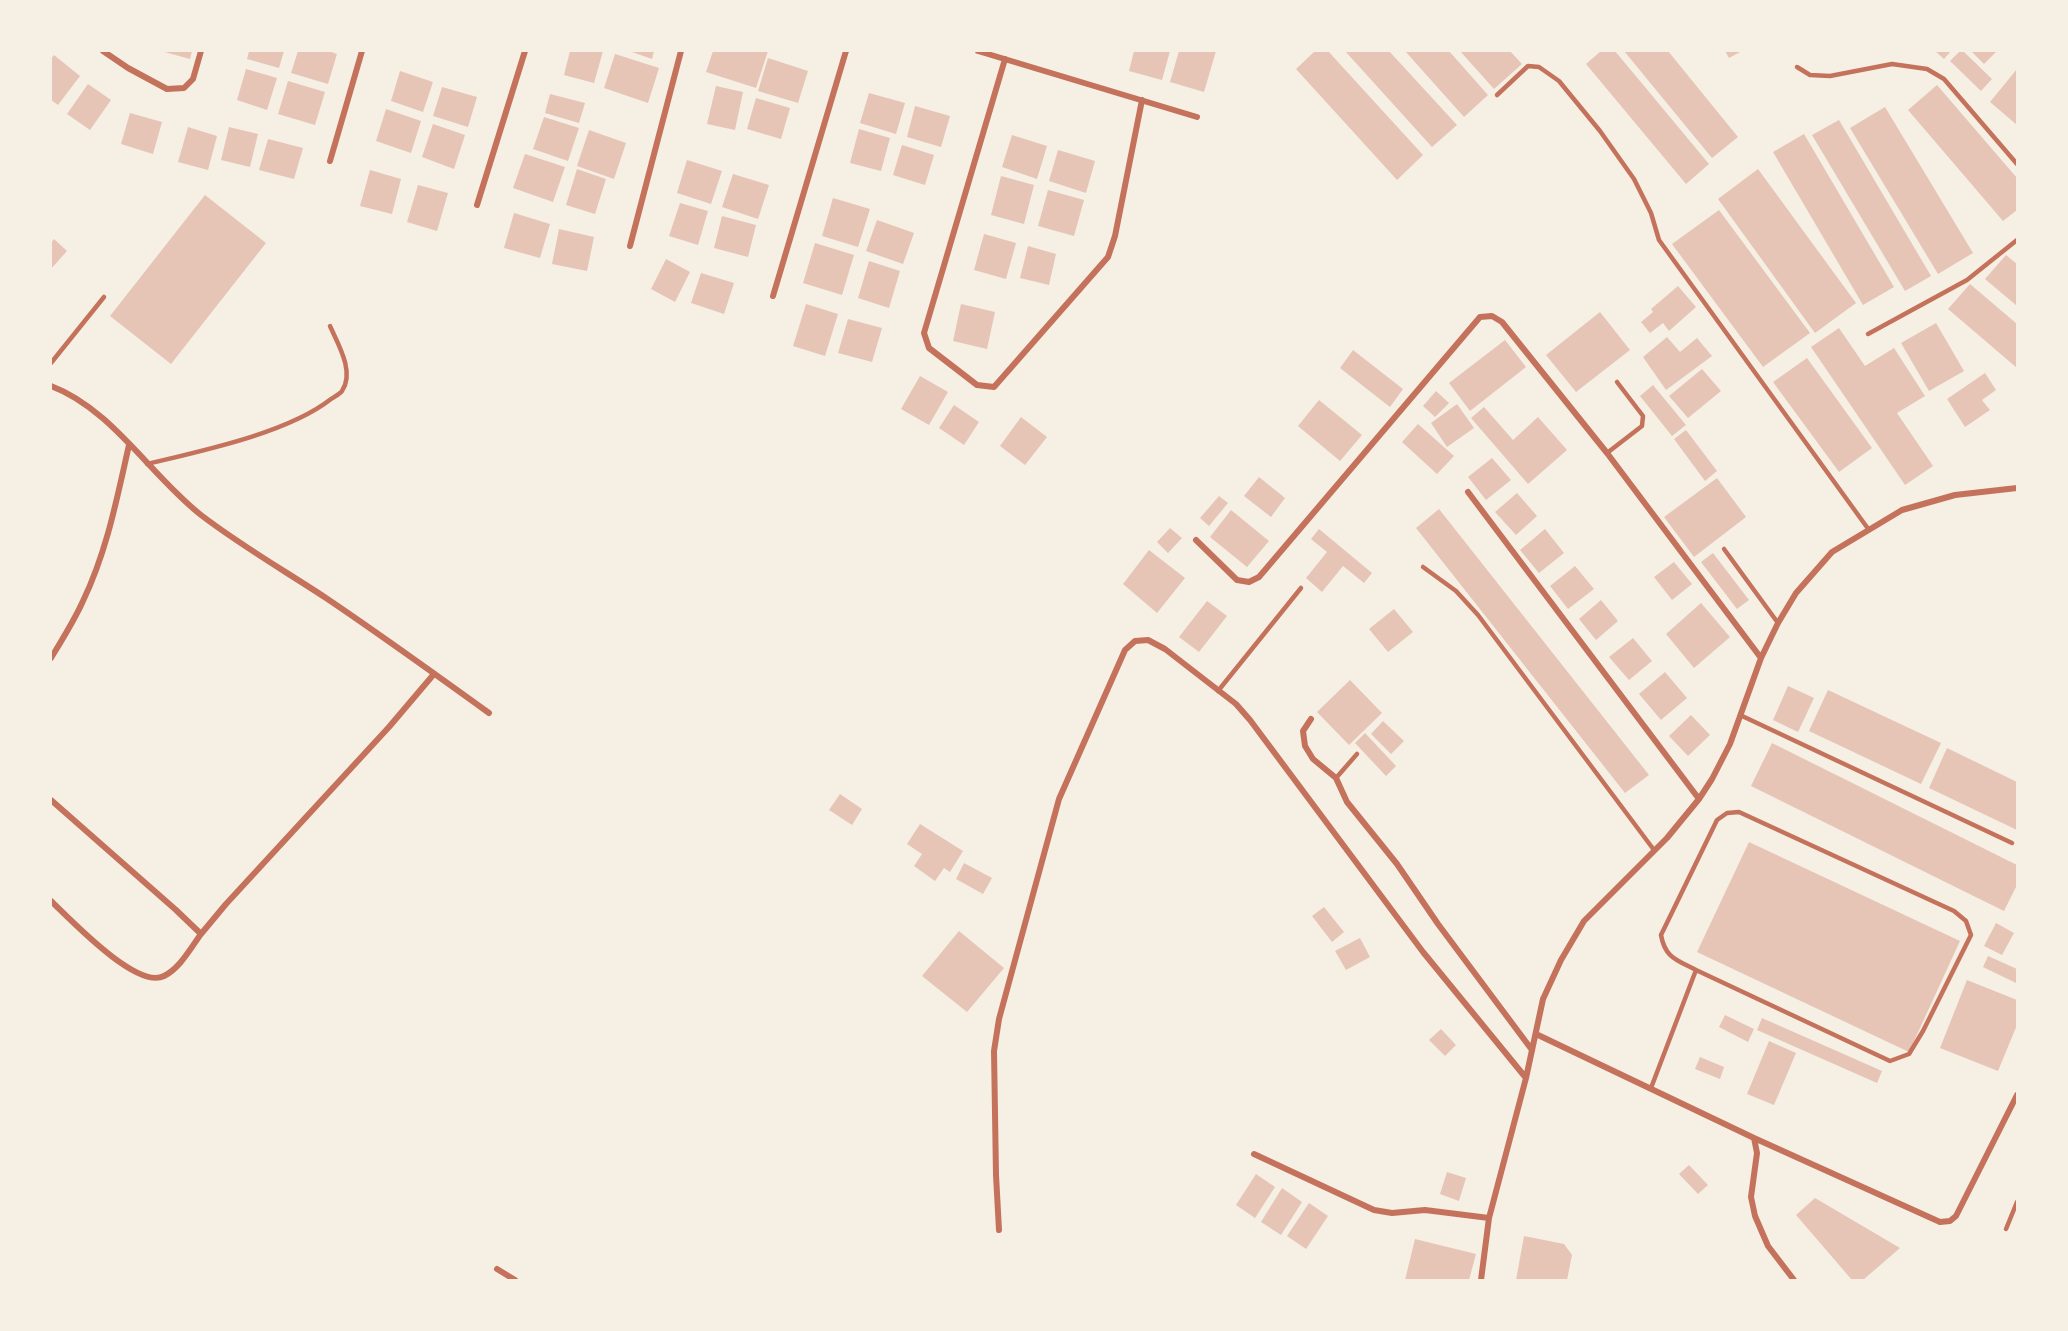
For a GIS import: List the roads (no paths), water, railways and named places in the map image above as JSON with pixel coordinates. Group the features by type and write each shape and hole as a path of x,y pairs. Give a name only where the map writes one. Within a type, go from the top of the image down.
{"street":[{"path":"103,51 128,68 167,89 184,88 193,79 201,51"},
{"path":"330,162 362,51"},
{"path":"477,205 525,51"},
{"path":"630,246 681,51"},
{"path":"773,296 846,51"},
{"path":"978,51 1197,117"},
{"path":"1005,59 924,333 928,348 977,385 994,387 1108,257 1142,100"},
{"path":"1196,540 1237,580 1250,582 1259,577 1480,317 1492,316 1502,322 1607,453 1761,658"},
{"path":"51,386 67,392 94,409 170,488 202,515 372,628 489,713"},
{"path":"51,658 83,603 99,562 110,530 129,445"},
{"path":"1481,1280 1489,1218 1526,1078 1543,999 1561,960 1584,921 1654,850 1699,799 1730,744 1761,658 1796,593 1832,552 1902,510 1955,495 2017,488"},
{"path":"1468,492 1699,799"},
{"path":"999,1230 994,1051 999,1019 1059,799 1125,650 1135,640 1148,640 1165,649 1236,704 1423,952 1526,1078"},
{"path":"51,901 107,952 131,970 148,978 162,977 174,969 226,904 389,728 434,674"},
{"path":"1311,719 1303,730 1305,746 1313,759 1336,778 1347,802 1397,864 1438,924 1532,1050"},
{"path":"51,800 201,934"},
{"path":"1536,1034 1755,1138 1940,1222 1950,1221 1956,1216 2017,1095"},
{"path":"1755,1138 1757,1152 1751,1197 1755,1216 1768,1246 1794,1280"},
{"path":"1254,1154 1374,1210 1392,1213 1425,1210 1489,1218"},
{"path":"497,1269 515,1280"}],"lane":[{"path":"1797,67 1810,75 1830,76 1892,64 1927,69 1944,79 2017,164"},
{"path":"1497,95 1528,66 1539,67 1559,81 1600,131 1634,179 1651,213 1659,240 1869,530"},
{"path":"1868,333 1967,280 2017,240"},
{"path":"51,363 104,297"},
{"path":"147,464 201,451 289,424 324,405 342,391 347,374 346,362 330,326"},
{"path":"1607,453 1642,426 1643,416 1617,382"},
{"path":"1724,549 1778,623"},
{"path":"1423,567 1456,591 1478,615 1654,850"},
{"path":"1218,690 1301,588"},
{"path":"1740,715 2012,843"},
{"path":"1336,778 1357,754"},
{"path":"1739,812 1953,911 1966,921 1971,935 1909,1054 1890,1061 1696,970 1668,955 1661,935 1717,820 1726,813 1739,812"},
{"path":"1651,1088 1696,970"},
{"path":"2006,1229 2017,1202"}]}
